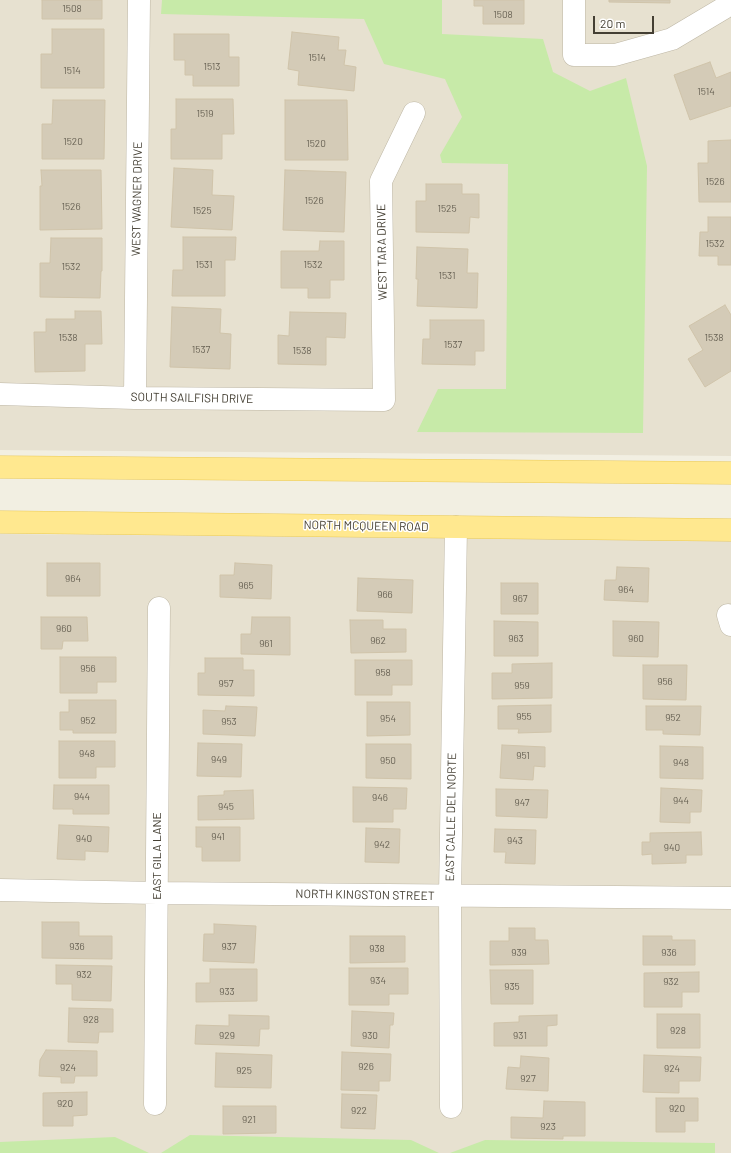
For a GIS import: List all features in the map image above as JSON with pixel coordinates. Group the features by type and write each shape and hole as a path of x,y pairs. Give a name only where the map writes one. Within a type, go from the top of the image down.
{"main road":[{"path":"0,467 731,474"},
{"name":"NORTH MCQUEEN ROAD","path":"0,522 731,530"}],"street":[{"name":"WEST WAGNER DRIVE","path":"135,398 139,0"},
{"path":"574,0 574,54 615,55 672,39 729,9"},
{"name":"WEST TARA DRIVE","path":"384,400 381,181 414,113"},
{"name":"SOUTH SAILFISH DRIVE","path":"0,394 135,398 384,400"},
{"name":"EAST CALLE DEL NORTE","path":"451,1106 450,895 456,527"},
{"name":"EAST GILA LANE","path":"155,1104 159,608"},
{"name":"NORTH KINGSTON STREET","path":"0,890 157,893 731,898"}],"shaded area":[{"path":"0,0 731,0 731,456 0,450"},
{"path":"0,534 731,540 731,1153 0,1153"}],"green space":[{"path":"162,0 442,0 442,34 543,39 553,72 590,91 626,78 647,166 643,433 417,432 438,389 506,389 508,164 442,163 440,155 462,117 445,79 384,64 364,19 161,14"},
{"path":"190,1135 411,1140 439,1153 161,1153"},
{"path":"115,1137 149,1153 0,1153 0,1142"},
{"path":"485,1140 715,1143 715,1153 450,1153"}],"building":[{"path":"42,0 102,0 102,19 42,19"},
{"path":"474,0 524,0 524,24 483,24 483,6 474,6"},
{"path":"609,0 670,0 670,3 609,2"},
{"path":"52,29 104,29 104,88 41,88 41,54 52,54"},
{"path":"292,32 339,37 338,50 346,50 344,65 356,67 354,91 298,85 299,71 288,69"},
{"path":"174,34 229,34 229,57 239,57 239,86 193,86 193,75 185,75 185,60 174,60"},
{"path":"710,62 716,78 731,72 731,106 690,120 674,75"},
{"path":"176,99 233,99 234,134 222,134 222,159 171,159 171,129 176,129"},
{"path":"53,100 105,100 104,159 42,159 42,124 52,124"},
{"path":"285,100 347,100 348,160 285,160"},
{"path":"731,140 731,202 699,202 698,163 708,163 708,141"},
{"path":"174,168 213,170 212,195 234,196 232,230 171,227"},
{"path":"41,170 101,170 102,229 40,230 40,186 42,186"},
{"path":"285,170 346,172 344,232 283,230"},
{"path":"426,184 462,184 462,194 479,194 479,218 470,217 469,233 416,232 416,201 426,201"},
{"path":"708,217 731,217 731,265 718,265 718,256 699,256 700,232 708,232"},
{"path":"183,237 236,237 235,260 225,260 225,296 172,296 173,270 183,270"},
{"path":"51,238 102,238 100,298 40,297 40,263 50,263"},
{"path":"320,241 344,241 344,280 330,280 330,298 308,298 308,288 281,288 281,251 319,251"},
{"path":"417,247 468,249 467,273 478,273 477,308 417,306"},
{"path":"725,305 731,315 731,371 705,387 688,359 703,350 689,326"},
{"path":"172,307 221,309 220,333 231,334 230,369 170,367"},
{"path":"75,311 101,311 102,344 85,344 85,371 35,372 34,332 46,332 46,319 75,319"},
{"path":"290,312 346,313 345,338 326,337 326,365 278,364 278,335 289,336"},
{"path":"430,320 484,320 484,351 475,351 475,365 422,364 423,339 430,339"},
{"path":"47,563 100,563 100,596 47,596"},
{"path":"235,563 272,565 271,599 220,597 220,575 234,575"},
{"path":"617,567 649,568 648,602 604,600 605,580 616,580"},
{"path":"358,578 413,580 412,613 357,611"},
{"path":"501,583 538,583 538,614 501,614"},
{"path":"41,617 87,617 88,641 63,641 62,649 41,649"},
{"path":"252,617 290,617 290,655 241,654 241,634 251,634"},
{"path":"350,620 383,620 383,629 406,629 406,652 351,653"},
{"path":"494,621 538,622 538,656 494,656"},
{"path":"613,621 659,622 658,657 613,656"},
{"path":"60,657 116,657 116,682 97,682 97,693 60,693"},
{"path":"205,658 243,658 243,670 254,670 254,696 198,695 198,673 205,673"},
{"path":"355,660 412,660 412,685 392,685 392,695 355,695"},
{"path":"552,663 552,698 492,699 492,673 512,673 512,664"},
{"path":"643,665 687,665 686,700 643,699"},
{"path":"69,700 116,700 116,733 73,733 73,730 60,730 60,712 69,712"},
{"path":"367,702 410,702 410,735 367,736"},
{"path":"551,705 551,732 518,733 519,729 498,729 498,706"},
{"path":"226,706 257,707 255,736 203,734 203,710 225,711"},
{"path":"646,706 701,706 700,735 663,734 663,730 646,730"},
{"path":"59,741 115,741 115,767 96,767 96,778 59,778"},
{"path":"198,743 242,744 241,777 197,776"},
{"path":"366,744 411,744 411,779 366,778"},
{"path":"502,745 545,747 545,767 534,766 533,780 500,778"},
{"path":"660,746 703,747 703,779 660,778"},
{"path":"54,785 109,785 109,814 73,814 73,809 53,809"},
{"path":"353,787 407,788 406,809 393,809 393,822 353,822"},
{"path":"661,788 702,790 701,812 690,812 690,823 660,822"},
{"path":"496,789 548,790 547,818 496,816"},
{"path":"253,790 254,819 198,820 198,796 224,795 224,791"},
{"path":"59,825 109,827 108,852 85,851 85,860 57,859"},
{"path":"196,827 240,827 240,861 202,861 202,847 196,847"},
{"path":"366,828 400,829 399,863 365,862"},
{"path":"495,829 536,830 535,864 505,863 506,852 494,852"},
{"path":"701,832 702,855 686,855 686,863 652,864 652,854 642,855 642,842 650,842 650,833"},
{"path":"42,922 79,922 79,936 112,936 112,959 42,958"},
{"path":"214,924 256,926 254,963 203,961 204,934 214,934"},
{"path":"509,928 535,928 535,940 548,940 549,964 490,965 490,941 509,941"},
{"path":"350,936 405,936 405,962 350,963"},
{"path":"643,936 672,936 672,940 695,940 695,965 643,965"},
{"path":"56,965 112,966 111,1001 72,1000 72,984 56,984"},
{"path":"349,968 408,968 408,994 389,994 389,1005 349,1005"},
{"path":"210,969 257,969 257,1001 196,1002 196,983 210,983"},
{"path":"490,970 533,970 533,1004 491,1004"},
{"path":"699,972 699,992 682,992 682,1007 644,1007 644,973"},
{"path":"69,1008 113,1009 113,1032 99,1032 98,1043 68,1042"},
{"path":"352,1011 394,1013 393,1025 390,1025 389,1048 351,1046"},
{"path":"657,1014 700,1014 700,1048 657,1048"},
{"path":"229,1015 269,1016 269,1029 260,1029 259,1046 195,1044 196,1025 229,1026"},
{"path":"557,1015 557,1025 547,1026 547,1046 494,1046 494,1023 519,1022 519,1016"},
{"path":"46,1050 97,1051 97,1076 75,1076 74,1083 61,1083 61,1077 39,1076 40,1060"},
{"path":"342,1052 391,1054 390,1081 379,1081 379,1091 341,1090"},
{"path":"216,1053 272,1055 271,1088 215,1087"},
{"path":"644,1055 701,1057 700,1081 679,1081 679,1093 643,1092"},
{"path":"521,1056 549,1058 548,1091 506,1089 508,1067 520,1068"},
{"path":"87,1092 87,1115 73,1116 73,1126 43,1126 43,1093"},
{"path":"342,1094 377,1095 375,1129 341,1128"},
{"path":"656,1098 698,1098 698,1121 685,1121 685,1132 656,1132"},
{"path":"544,1101 585,1102 585,1136 563,1136 563,1139 511,1138 511,1117 543,1118"},
{"path":"223,1106 276,1106 276,1133 223,1134"}]}
